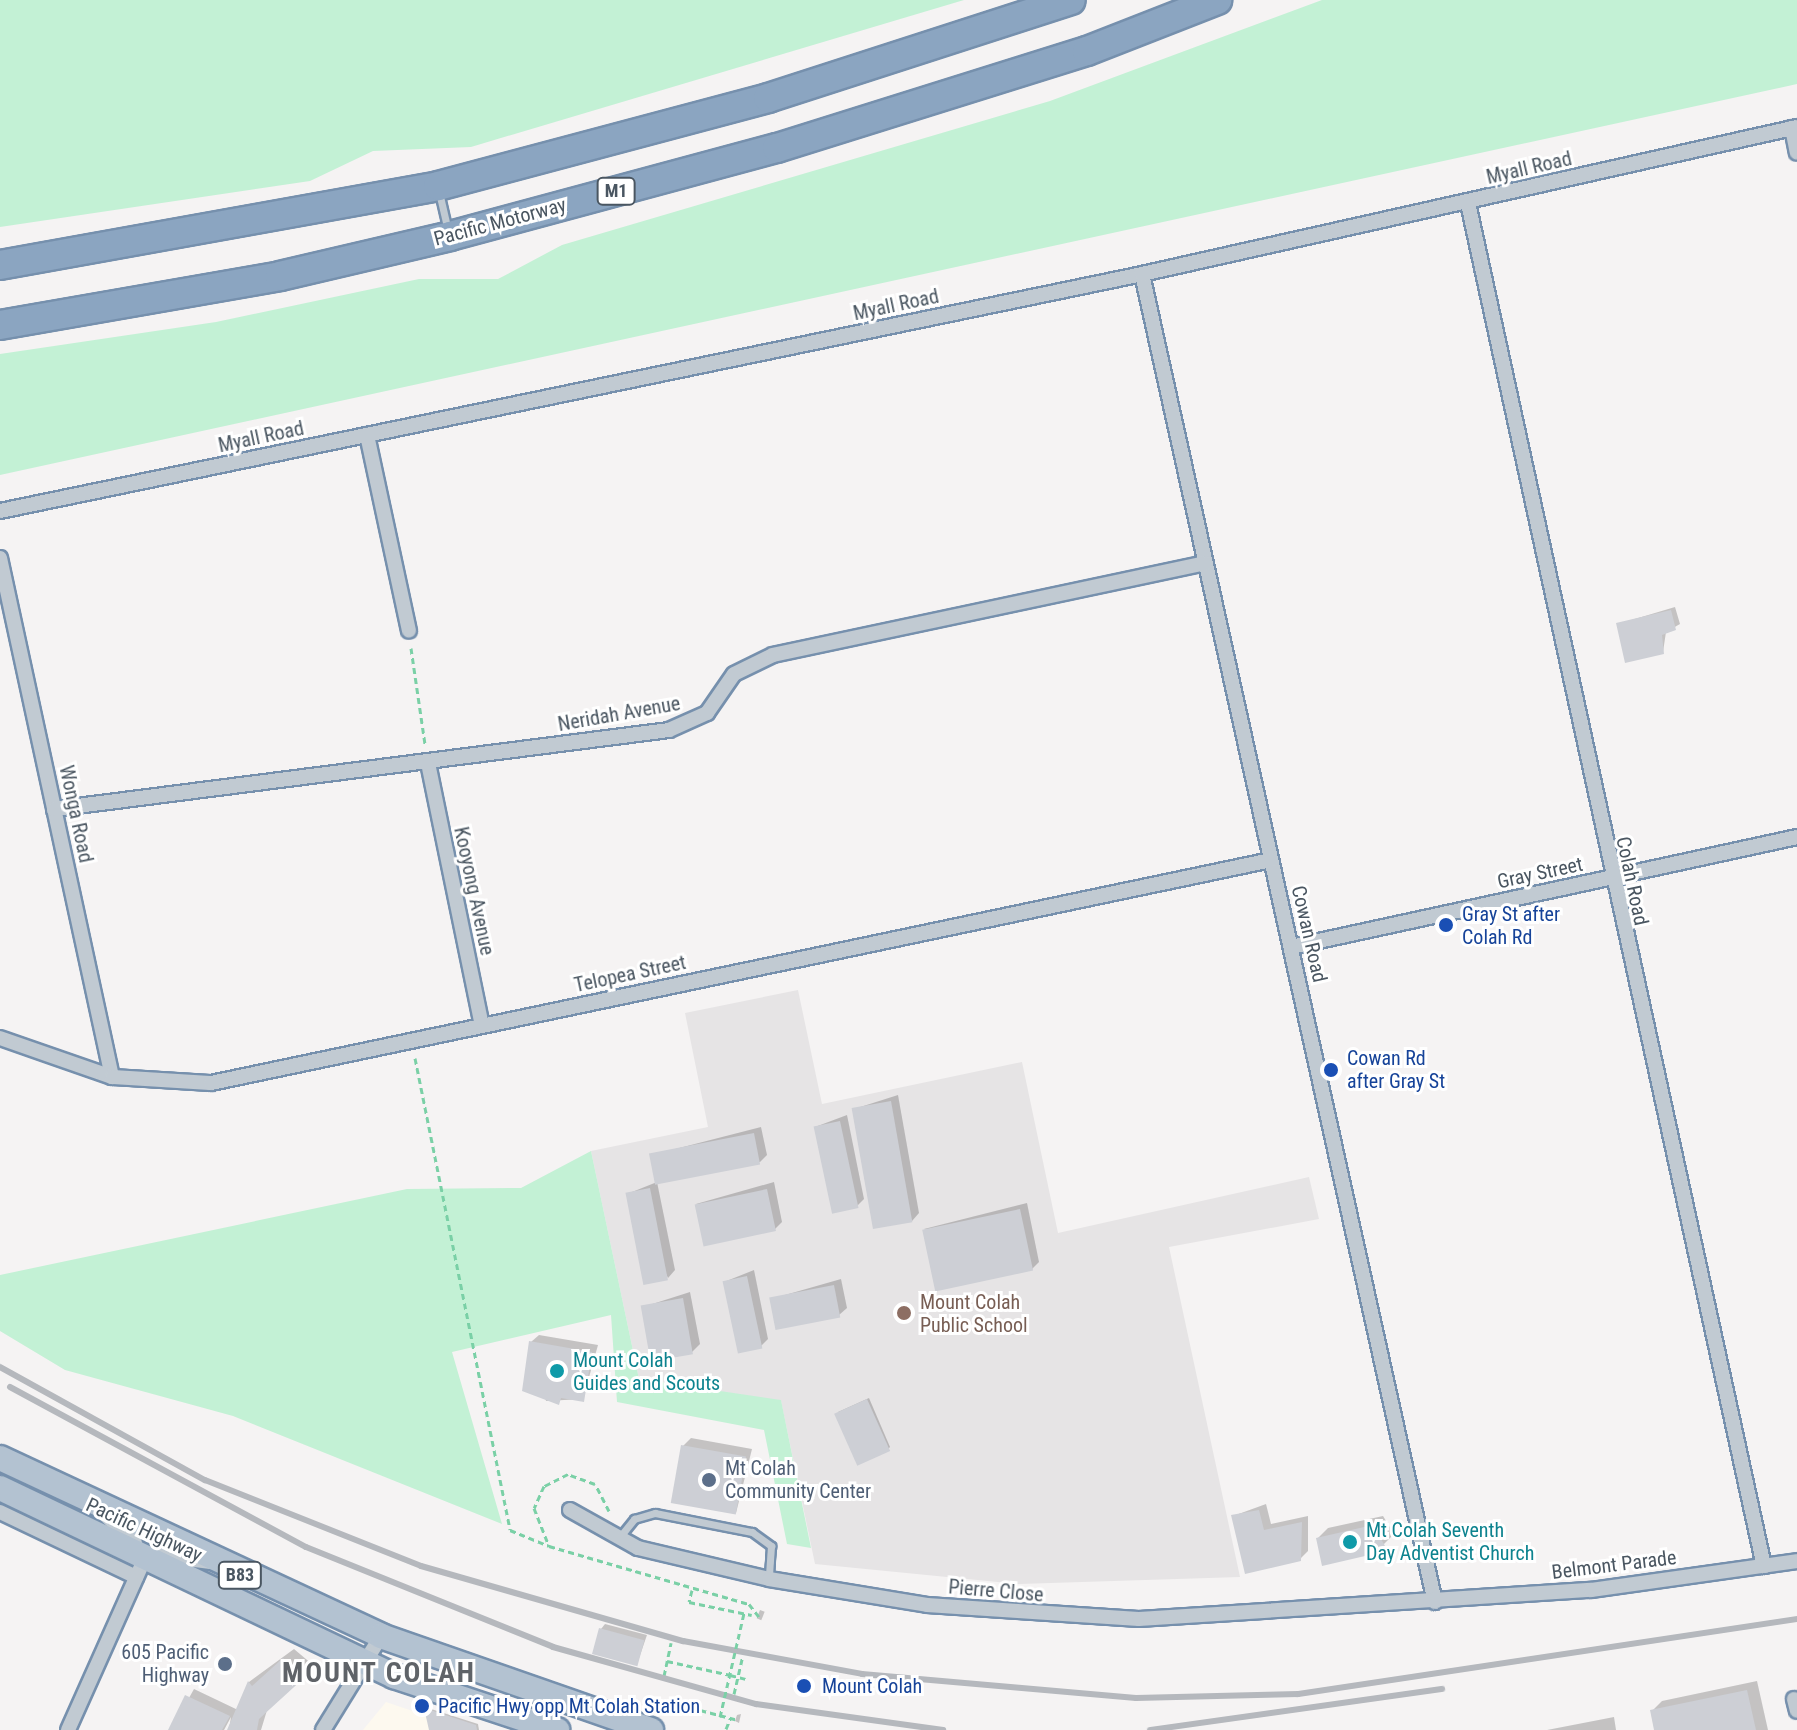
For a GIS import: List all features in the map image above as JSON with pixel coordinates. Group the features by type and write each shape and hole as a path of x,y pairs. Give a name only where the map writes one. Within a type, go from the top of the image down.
{"highway":[{"path":"0,265 438,186 768,98 1071,0"},
{"name":"Pacific Motorway","path":"0,325 280,276 450,236 777,148 1087,51 1217,0"}],"main road":[{"name":"Pacific Highway","path":"0,1458 101,1511 210,1562 381,1636 651,1730"},
{"name":"Pacific Highway","path":"0,1488 140,1568 368,1665 557,1730"}],"street":[{"path":"1794,128 1797,153"},
{"name":"Myall Road","path":"0,511 1142,274 1794,128"},
{"name":"Colah Road","path":"1468,203 1610,878 1764,1566"},
{"name":"Cowan Road","path":"1142,274 1435,1602"},
{"path":"367,435 409,631"},
{"name":"Wonga Road","path":"0,558 112,1077"},
{"name":"Neridah Avenue","path":"54,809 669,730 707,713 734,674 773,655 1205,563"},
{"name":"Kooyong Avenue","path":"428,763 482,1026"},
{"name":"Gray Street","path":"1291,947 1797,837"},
{"name":"Telopea Street","path":"0,1038 112,1077 211,1083 1271,860"},
{"name":"Pierre Close","path":"570,1510 617,1540 769,1579 927,1605 1139,1619 1435,1602"},
{"path":"101,1511 140,1568"},
{"path":"0,1512 140,1568"},
{"path":"68,1730 140,1568 155,1555 210,1562"},
{"name":"Belmont Parade","path":"1435,1602 1797,1561"},
{"path":"323,1730 368,1665 381,1636"}],"lane":[{"path":"438,186 450,236"},
{"path":"617,1540 648,1513 752,1532 771,1546 769,1579"}],"path":[{"path":"409,631 428,763"},
{"path":"411,1043 510,1530 549,1546"},
{"path":"692,1590 689,1602 759,1617"},
{"path":"720,1717 744,1613"},
{"path":"664,1676 671,1643"},
{"path":"734,1694 742,1658"},
{"path":"667,1661 746,1679 737,1678"},
{"path":"678,1714 681,1705 738,1720 729,1719 726,1729"}],"shaded area":[{"name":"Mount Colah Public School","path":"798,990 822,1104 1022,1062 1058,1233 1309,1177 1319,1219 1169,1247 1240,1577 1019,1584 815,1564 781,1401 639,1379 591,1151 708,1127 685,1013"},
{"path":"386,1702 469,1730 363,1730"}],"green space":[{"path":"0,0 964,0 471,147 373,151 310,181 0,227"},
{"path":"1322,0 1797,0 1797,84 0,475 0,354 216,322 419,279 498,279 562,245 1050,101"},
{"path":"591,1151 639,1379 781,1400 811,1548 787,1544 764,1430 617,1402 611,1315 452,1352 502,1524 233,1416 65,1370 0,1331 0,1275 407,1189 521,1188"}],"building":[{"path":"1671,610 1676,630 1662,635 1664,654 1625,663 1616,623"},
{"path":"891,1101 912,1222 873,1229 852,1108"},
{"path":"840,1121 859,1208 832,1214 814,1127"},
{"path":"754,1133 760,1164 655,1185 649,1153"},
{"path":"650,1188 668,1280 643,1285 625,1193"},
{"path":"767,1189 776,1231 704,1246 695,1204"},
{"path":"1020,1209 1033,1271 935,1291 922,1230"},
{"path":"747,1276 762,1348 738,1354 723,1281"},
{"path":"834,1285 840,1317 776,1330 769,1298"},
{"path":"683,1298 693,1354 651,1362 641,1305"},
{"name":"Mount Colah Guides and Scouts","path":"529,1341 592,1352 584,1402 561,1398 559,1405 522,1391"},
{"path":"867,1399 890,1451 857,1466 834,1414"},
{"name":"Mt Colah Community Center","path":"681,1445 746,1456 736,1515 671,1503"},
{"path":"1259,1510 1264,1530 1302,1522 1301,1561 1245,1574 1231,1515"},
{"name":"Mt Colah Seventh Day Adventist Church","path":"1373,1525 1385,1546 1378,1553 1322,1566 1316,1538"},
{"path":"599,1628 644,1640 637,1666 592,1654"},
{"path":"283,1658 305,1677 259,1719 257,1730 227,1730 248,1681 252,1686"},
{"path":"1747,1690 1756,1730 1654,1730 1650,1710"},
{"path":"185,1695 230,1716 222,1730 168,1730"},
{"path":"424,1708 476,1725 477,1730 429,1730"}],"railway":[{"path":"0,1367 205,1480 421,1566 683,1641 862,1674 1136,1698 1298,1694 1797,1619"},
{"path":"10,1387 306,1547 553,1647 756,1704 943,1730"},
{"path":"1150,1730 1442,1689"}],"place":[{"name":"Gray St after Colah Rd","path":"1446,925"},
{"name":"Cowan Rd after Gray St","path":"1331,1070"},
{"name":"Mount Colah Public School","path":"904,1313"},
{"name":"Mount Colah Guides and Scouts","path":"557,1371"},
{"name":"Mt Colah Community Center","path":"709,1480"},
{"name":"Mt Colah Seventh Day Adventist Church","path":"1350,1542"},
{"name":"605 Pacific Highway","path":"225,1664"},
{"name":"Mount Colah","path":"804,1686"},
{"name":"Pacific Hwy opp Mt Colah Station","path":"422,1706"}],"district":[{"name":"MOUNT COLAH","path":"379,1673"}]}
